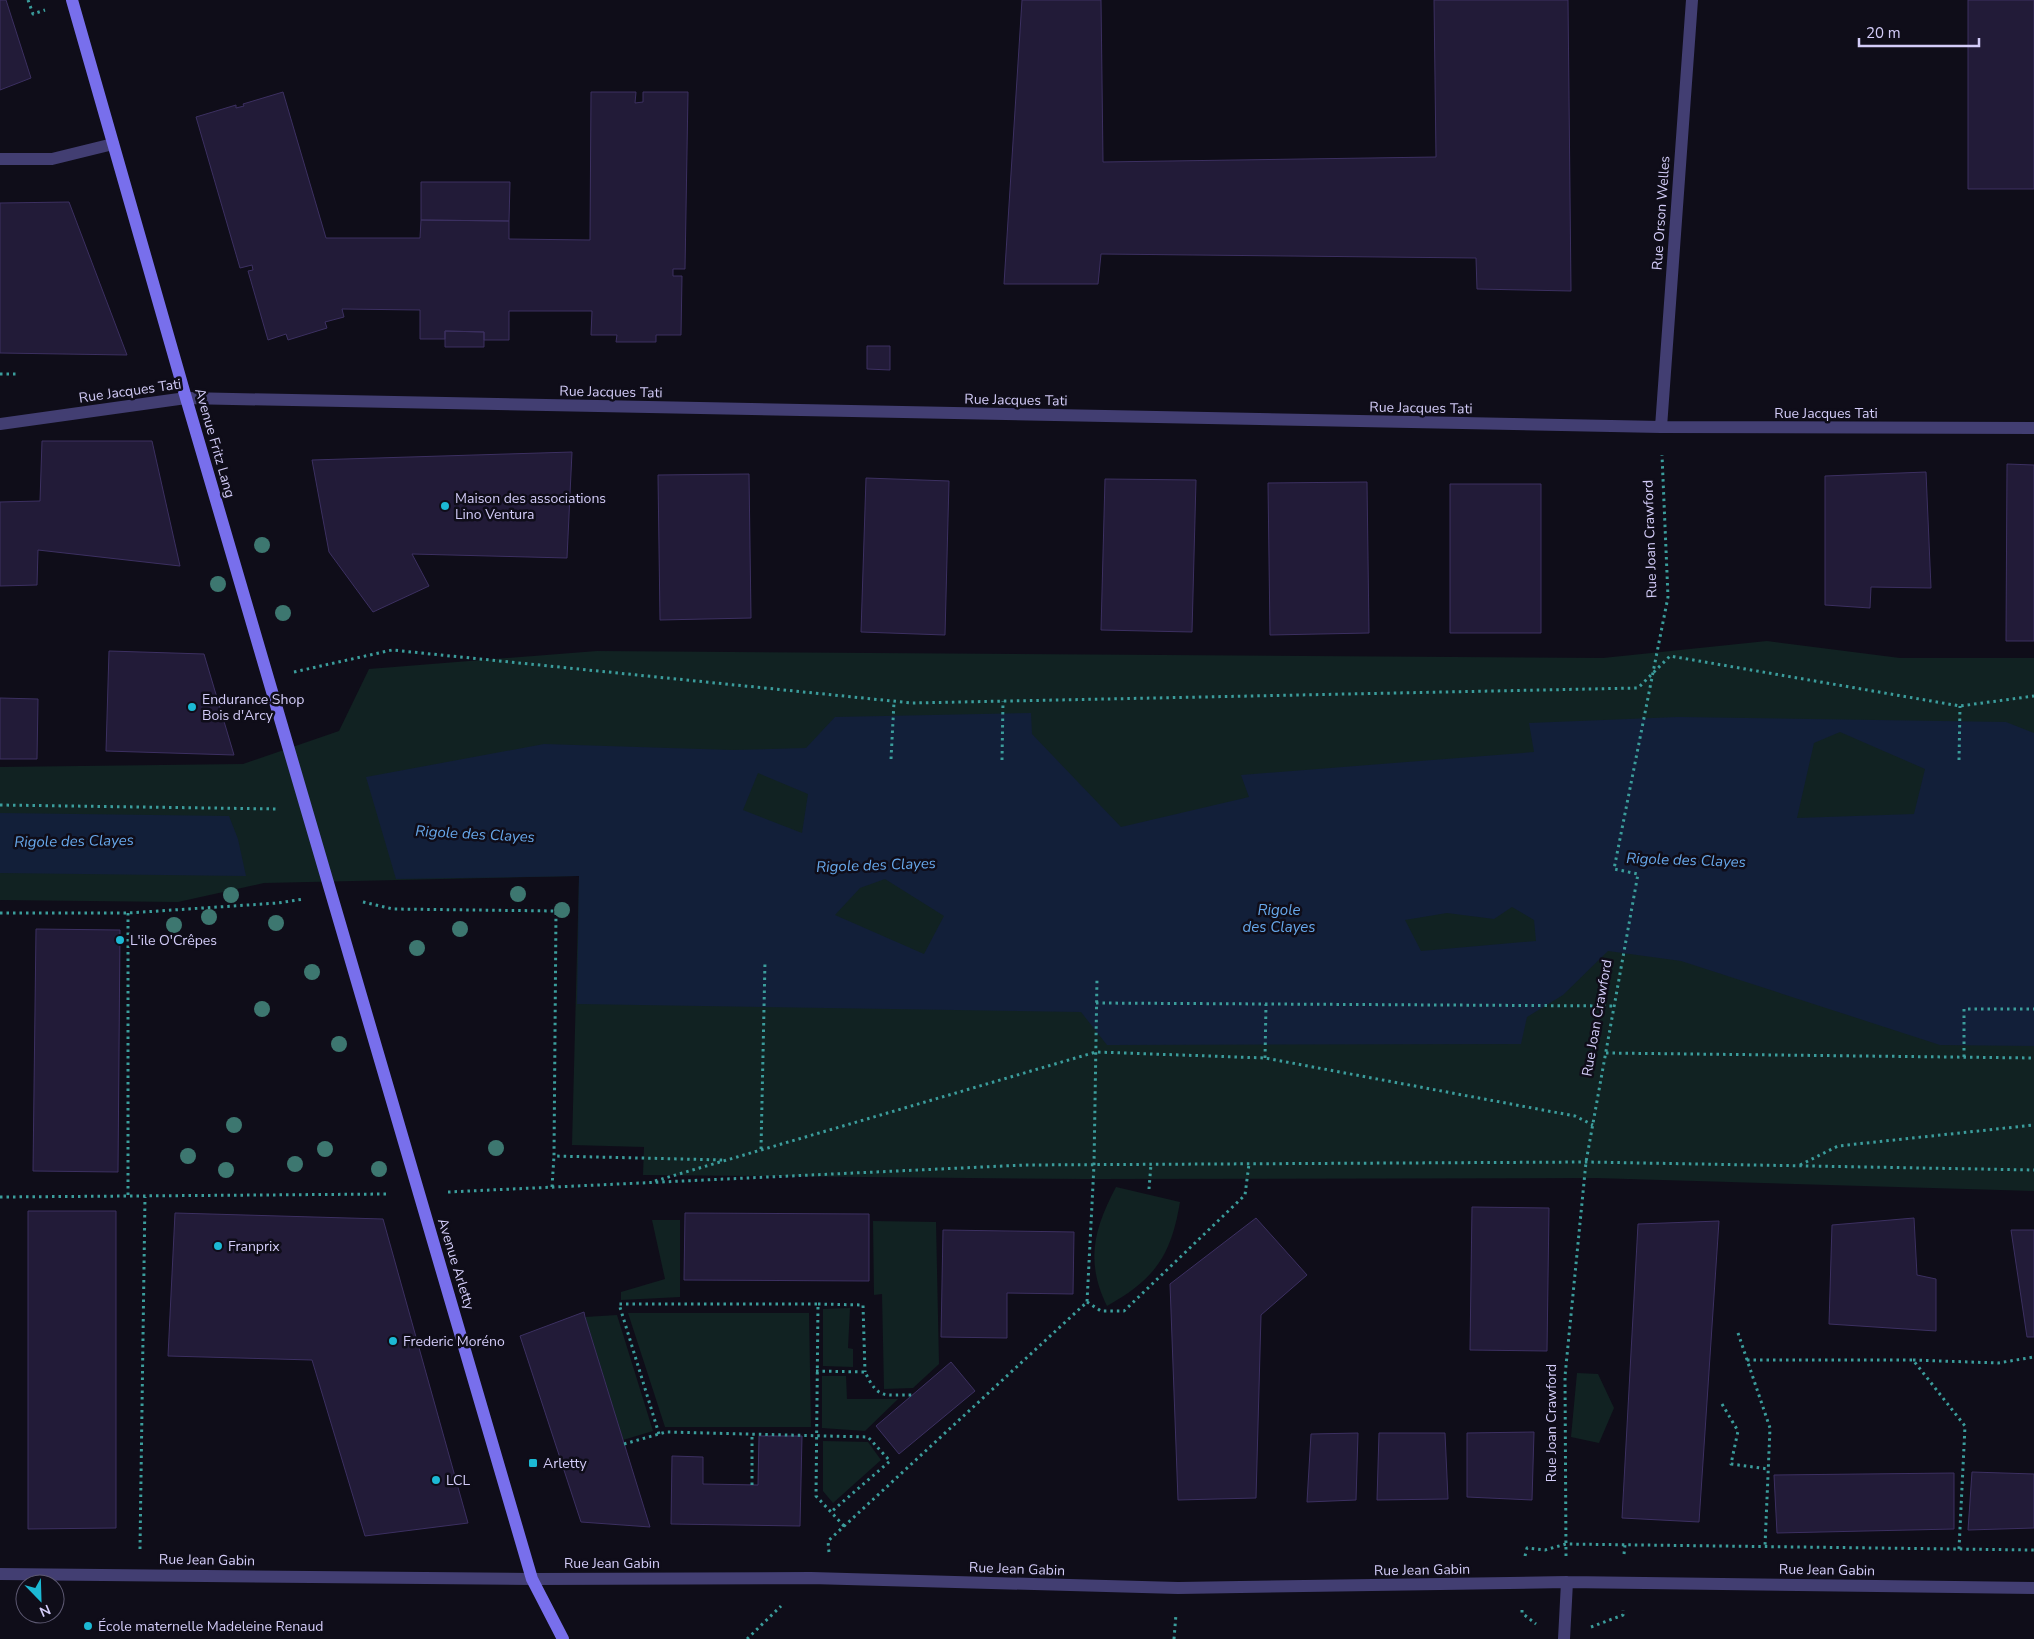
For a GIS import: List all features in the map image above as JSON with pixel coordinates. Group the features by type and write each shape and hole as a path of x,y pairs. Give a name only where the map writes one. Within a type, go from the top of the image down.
{"street":[{"name":"Avenue Fritz Lang","path":"72,0 330,894"},
{"name":"Rue Orson Welles","path":"1661,427 1692,0"},
{"path":"0,159 52,160 113,144"},
{"name":"Rue Jacques Tati","path":"0,424 186,398 1661,427 2034,428"},
{"name":"Avenue Arletty","path":"330,894 532,1579 563,1639"},
{"name":"Rue Jean Gabin","path":"0,1574 532,1579 811,1578 1178,1588 1567,1582 2034,1588"},
{"path":"1564,1639 1567,1582"}],"path":[{"path":"0,374 16,374"},
{"name":"Rue Joan Crawford","path":"1567,1582 1565,1376 1586,1162 1638,874 1614,869 1668,597 1661,427"},
{"path":"269,678 392,650 894,702 1003,701 1638,688 1670,656 1960,706 2034,696"},
{"path":"1002,760 1003,701"},
{"path":"891,759 894,702"},
{"path":"1959,760 1960,706"},
{"path":"0,805 306,810"},
{"path":"0,912 128,913 278,903 330,894 394,909 556,911 554,1156 552,1187"},
{"path":"128,913 128,1197"},
{"path":"762,1149 765,961"},
{"path":"811,1578 829,1555 828,1541 1087,1302 1094,1164 1097,978"},
{"path":"1096,1003 1614,1006"},
{"path":"1265,1058 1266,1004"},
{"path":"1964,1057 1964,1009 2034,1009"},
{"path":"648,1183 1096,1052 1265,1058 1575,1116 1593,1125"},
{"path":"1606,1053 2034,1058"},
{"path":"1798,1166 1838,1146 2034,1125"},
{"path":"554,1156 724,1160"},
{"path":"445,1192 1025,1165 1094,1164 1586,1162 2034,1170"},
{"path":"1149,1188 1151,1164"},
{"path":"1087,1302 1101,1311 1124,1312 1245,1195 1249,1164"},
{"path":"0,1197 391,1194"},
{"path":"140,1575 145,1197"},
{"path":"659,1434 619,1304 863,1305 865,1372 873,1389 880,1394 913,1394"},
{"path":"818,1304 816,1496 844,1526"},
{"path":"1738,1333 1770,1428 1766,1546"},
{"path":"1747,1360 1913,1360 1998,1363 2034,1357"},
{"path":"1913,1360 1965,1426 1959,1549"},
{"path":"816,1371 865,1372"},
{"path":"1722,1404 1738,1431 1731,1464 1768,1469"},
{"path":"624,1444 659,1434 868,1437 890,1461 831,1512"},
{"path":"752,1434 752,1485"},
{"path":"1566,1544 2034,1550"}],"shaded area":[{"path":"1767,641 1900,658 2034,658 2034,1191 1595,1178 1085,1179 643,1175 644,1147 572,1145 579,876 264,883 178,902 0,900 0,767 243,764 339,731 369,669 597,651 1603,658"},
{"path":"1116,1187 1180,1202 1172,1237 1166,1252 1158,1264 1137,1286 1107,1306 1096,1274 1094,1260 1095,1245 1102,1217"},
{"path":"652,1220 680,1220 680,1297 621,1300 621,1292 665,1279"},
{"path":"873,1221 936,1222 939,1364 913,1388 884,1389 882,1294 874,1295"},
{"path":"850,1308 848,1348 853,1349 853,1367 823,1366 823,1309"},
{"path":"628,1313 809,1313 811,1427 665,1427"},
{"path":"617,1315 653,1431 623,1440 585,1317"},
{"path":"1577,1373 1598,1374 1614,1408 1599,1443 1571,1437"},
{"path":"822,1376 846,1376 847,1399 898,1399 865,1431 822,1428"},
{"path":"823,1441 868,1442 881,1460 833,1503 823,1491"}],"water":[{"name":"Rigole des Clayes","path":"1031,713 1032,734 1121,827 1249,797 1241,775 1534,752 1529,723 1678,717 2006,722 2034,733 2034,1046 1940,1045 1681,961 1608,951 1563,995 1527,1017 1521,1044 1107,1045 1081,1012 577,1004 579,876 396,879 366,777 544,744 732,750 806,748 835,717","holes":["1840,732 1925,769 1914,814 1797,818 1814,743","758,773 808,794 802,833 743,810","885,879 944,916 924,954 835,915 860,888","1512,907 1534,920 1536,941 1421,951 1405,920 1447,913 1494,919"]},
{"name":"Rigole des Clayes","path":"0,813 229,816 238,839 246,876 0,873"}],"building":[{"path":"0,0 6,0 31,78 0,90"},
{"path":"1022,0 1101,0 1103,162 1436,157 1434,0 1568,0 1571,291 1477,289 1476,258 1101,254 1098,284 1004,284"},
{"path":"1968,0 2034,0 2034,189 1968,189"},
{"path":"283,92 326,238 420,238 421,220 509,221 509,239 590,240 591,92 636,92 635,103 643,102 643,92 688,92 685,269 673,269 673,276 682,276 681,335 656,335 656,342 616,342 617,335 591,335 592,311 509,311 509,340 484,340 484,332 445,331 445,339 420,339 420,310 342,309 344,317 325,322 327,328 288,340 286,334 268,340 248,271 253,270 252,265 240,268 196,117 236,105 236,108 244,106 243,104"},
{"path":"421,182 510,182 509,221 421,220"},
{"path":"69,202 127,355 0,353 0,203"},
{"path":"445,331 484,332 484,347 445,347"},
{"path":"867,346 890,346 890,370 867,369"},
{"path":"42,441 152,441 180,566 38,550 37,585 0,586 0,502 40,501"},
{"name":"Maison des associations Lino Ventura","path":"572,452 567,558 412,554 429,586 373,612 329,552 312,460"},
{"path":"2007,464 2034,465 2034,641 2006,641"},
{"path":"1926,472 1931,588 1871,587 1870,608 1825,605 1825,476"},
{"path":"749,474 751,618 660,620 658,475"},
{"path":"866,478 949,481 945,635 861,632"},
{"path":"1105,479 1196,480 1192,632 1101,630"},
{"path":"1367,482 1369,633 1270,635 1268,483"},
{"path":"1450,484 1541,484 1541,633 1450,633"},
{"path":"109,651 204,654 234,755 106,751"},
{"path":"0,698 38,699 37,759 0,759"},
{"path":"36,929 120,930 118,1172 33,1171"},
{"path":"1472,1207 1549,1208 1547,1351 1470,1350"},
{"path":"28,1211 116,1211 116,1528 28,1529"},
{"path":"175,1213 383,1219 468,1523 365,1536 312,1360 168,1356"},
{"path":"685,1213 869,1214 869,1281 684,1280"},
{"path":"1256,1218 1307,1275 1261,1315 1256,1498 1178,1500 1170,1284"},
{"path":"1914,1218 1917,1275 1936,1279 1936,1331 1829,1324 1832,1225"},
{"path":"1719,1221 1699,1522 1622,1518 1638,1224"},
{"path":"943,1230 1074,1232 1073,1294 1007,1293 1007,1338 941,1337"},
{"path":"2011,1230 2034,1230 2034,1337 2027,1337"},
{"path":"584,1312 650,1527 581,1522 520,1336"},
{"path":"951,1362 975,1391 899,1454 876,1426"},
{"path":"1534,1432 1532,1500 1467,1497 1467,1433"},
{"path":"1358,1433 1356,1500 1307,1502 1311,1434"},
{"path":"1379,1433 1445,1433 1448,1499 1377,1500"},
{"path":"759,1436 802,1436 800,1526 671,1524 672,1456 703,1457 703,1484 758,1485"},
{"path":"1972,1472 2034,1474 2034,1528 1968,1530"},
{"path":"1954,1473 1954,1529 1777,1533 1774,1475"}],"place":[{"name":"Maison des associations Lino Ventura","path":"445,506"},
{"name":"Endurance Shop Bois d'Arcy","path":"192,707"},
{"name":"L'ile O'Crêpes","path":"120,940"},
{"name":"Franprix","path":"218,1246"},
{"name":"Frederic Moréno","path":"393,1341"},
{"name":"Arletty","path":"533,1463"},
{"name":"LCL","path":"436,1480"},
{"name":"École maternelle Madeleine Renaud","path":"88,1626"}]}
